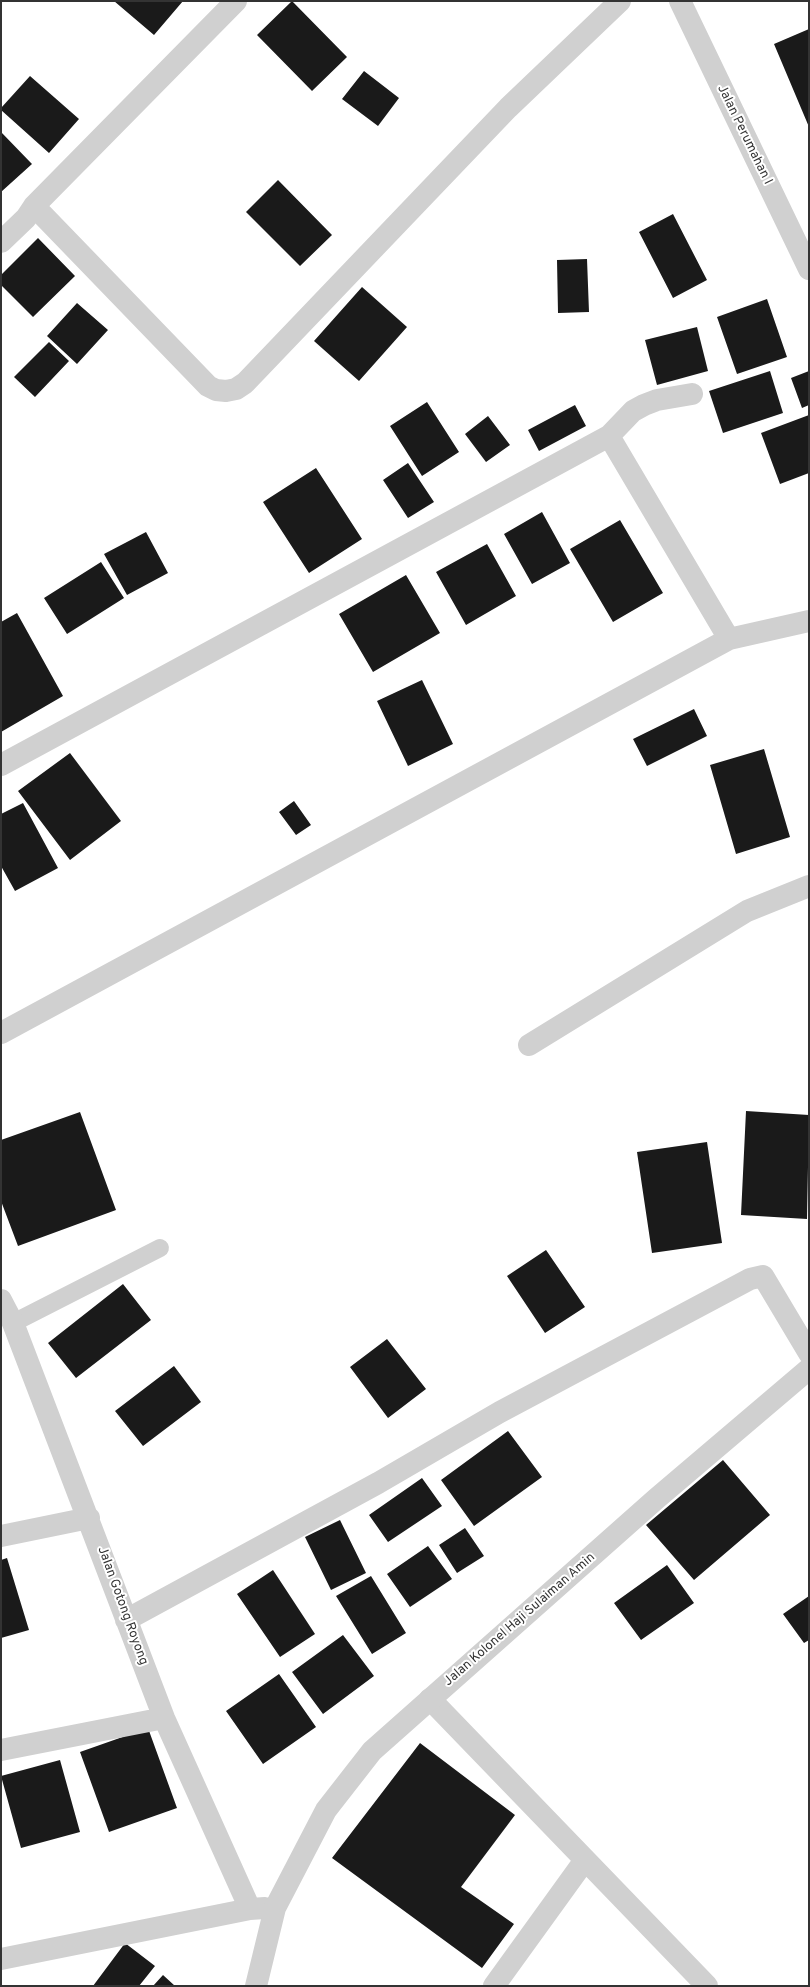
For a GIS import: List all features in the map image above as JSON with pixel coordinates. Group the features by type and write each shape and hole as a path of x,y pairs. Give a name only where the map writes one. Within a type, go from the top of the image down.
{"street":[{"path":"1,242 26,218 34,206 236,1"},
{"path":"34,206 208,386 216,390 226,391 236,389 245,383 508,108 620,1"},
{"name":"Jalan Perumahan I","path":"680,1 809,269"},
{"path":"1,765 609,436 633,411 644,405 657,400 692,394"},
{"path":"609,436 729,639"},
{"path":"1,1033 729,639 809,621"},
{"path":"529,1045 747,911 809,886"},
{"path":"126,1620 378,1483 507,1408 750,1279 763,1276 809,1352"},
{"name":"Jalan Gotong Royong","path":"1,1300 13,1323 89,1518 164,1718 250,1909"},
{"name":"Jalan Kolonel Haji Sulaiman Amin","path":"256,1986 275,1908 326,1810 372,1751 656,1499 809,1369"},
{"path":"1,1536 89,1518"},
{"path":"430,1699 707,1986"},
{"path":"1,1750 164,1718"},
{"path":"494,1986 585,1860"},
{"path":"1,1959 250,1909 275,1908"}],"lane":[{"path":"13,1323 160,1248"}],"building":[{"path":"114,1 183,1 154,35"},
{"path":"292,1 347,57 312,91 257,35"},
{"path":"809,29 809,127 774,44"},
{"path":"364,71 399,98 378,126 342,99"},
{"path":"30,76 79,119 49,153 1,110 1,108"},
{"path":"1,132 32,164 1,192"},
{"path":"278,180 332,235 300,266 246,212"},
{"path":"673,214 707,280 673,298 639,232"},
{"path":"38,238 75,276 33,317 1,285 1,275"},
{"path":"587,259 589,312 558,313 557,260"},
{"path":"362,287 407,327 359,381 314,341"},
{"path":"767,299 787,357 737,374 717,317"},
{"path":"77,303 108,330 77,364 47,336"},
{"path":"697,327 708,371 657,385 645,340"},
{"path":"49,342 69,361 35,397 14,377"},
{"path":"770,371 783,413 723,433 709,391"},
{"path":"809,371 809,405 802,408 791,378"},
{"path":"427,402 459,452 422,476 390,426"},
{"path":"575,405 586,426 539,451 528,430"},
{"path":"809,415 809,473 780,484 761,433"},
{"path":"488,416 510,445 486,462 465,434"},
{"path":"408,463 434,502 408,518 383,480"},
{"path":"316,468 362,539 309,573 263,502"},
{"path":"542,512 570,563 532,584 504,534"},
{"path":"620,520 663,593 613,622 570,549"},
{"path":"146,532 168,573 127,595 104,554"},
{"path":"487,544 516,596 466,625 436,572"},
{"path":"101,562 124,598 67,634 44,598"},
{"path":"406,575 440,633 373,672 339,614"},
{"path":"17,613 63,696 1,732 1,622"},
{"path":"422,680 453,744 408,766 377,701"},
{"path":"694,709 707,736 647,766 633,739"},
{"path":"764,749 790,837 736,854 710,765"},
{"path":"70,753 121,821 70,860 18,791"},
{"path":"294,801 311,825 296,835 279,812"},
{"path":"23,803 58,868 15,891 1,866 1,814"},
{"path":"746,1111 809,1115 807,1219 741,1215"},
{"path":"80,1112 116,1210 18,1246 1,1201 1,1140"},
{"path":"707,1142 722,1243 652,1253 637,1152"},
{"path":"546,1250 585,1307 545,1333 507,1276"},
{"path":"123,1284 151,1320 76,1378 48,1343"},
{"path":"387,1339 426,1389 388,1418 350,1367"},
{"path":"174,1366 201,1402 143,1446 115,1411"},
{"path":"508,1431 542,1477 474,1526 441,1480"},
{"path":"723,1460 770,1515 694,1580 646,1525"},
{"path":"422,1478 442,1506 388,1542 369,1515"},
{"path":"340,1520 366,1573 331,1590 305,1537"},
{"path":"465,1528 484,1556 457,1573 439,1545"},
{"path":"428,1546 452,1579 410,1607 387,1574"},
{"path":"7,1558 29,1630 1,1638 1,1560"},
{"path":"667,1565 694,1603 641,1640 614,1603"},
{"path":"273,1570 315,1634 280,1657 237,1594"},
{"path":"371,1576 406,1633 372,1654 336,1596"},
{"path":"809,1596 809,1640 804,1643 783,1614"},
{"path":"343,1635 374,1676 323,1714 292,1672"},
{"path":"279,1674 316,1727 263,1764 226,1711"},
{"path":"148,1728 177,1808 109,1832 80,1752"},
{"path":"420,1743 515,1815 461,1887 514,1924 482,1968 332,1858"},
{"path":"60,1760 80,1832 21,1848 1,1776"},
{"path":"125,1943 155,1966 139,1986 93,1986"},
{"path":"163,1975 175,1986 153,1986"}]}
